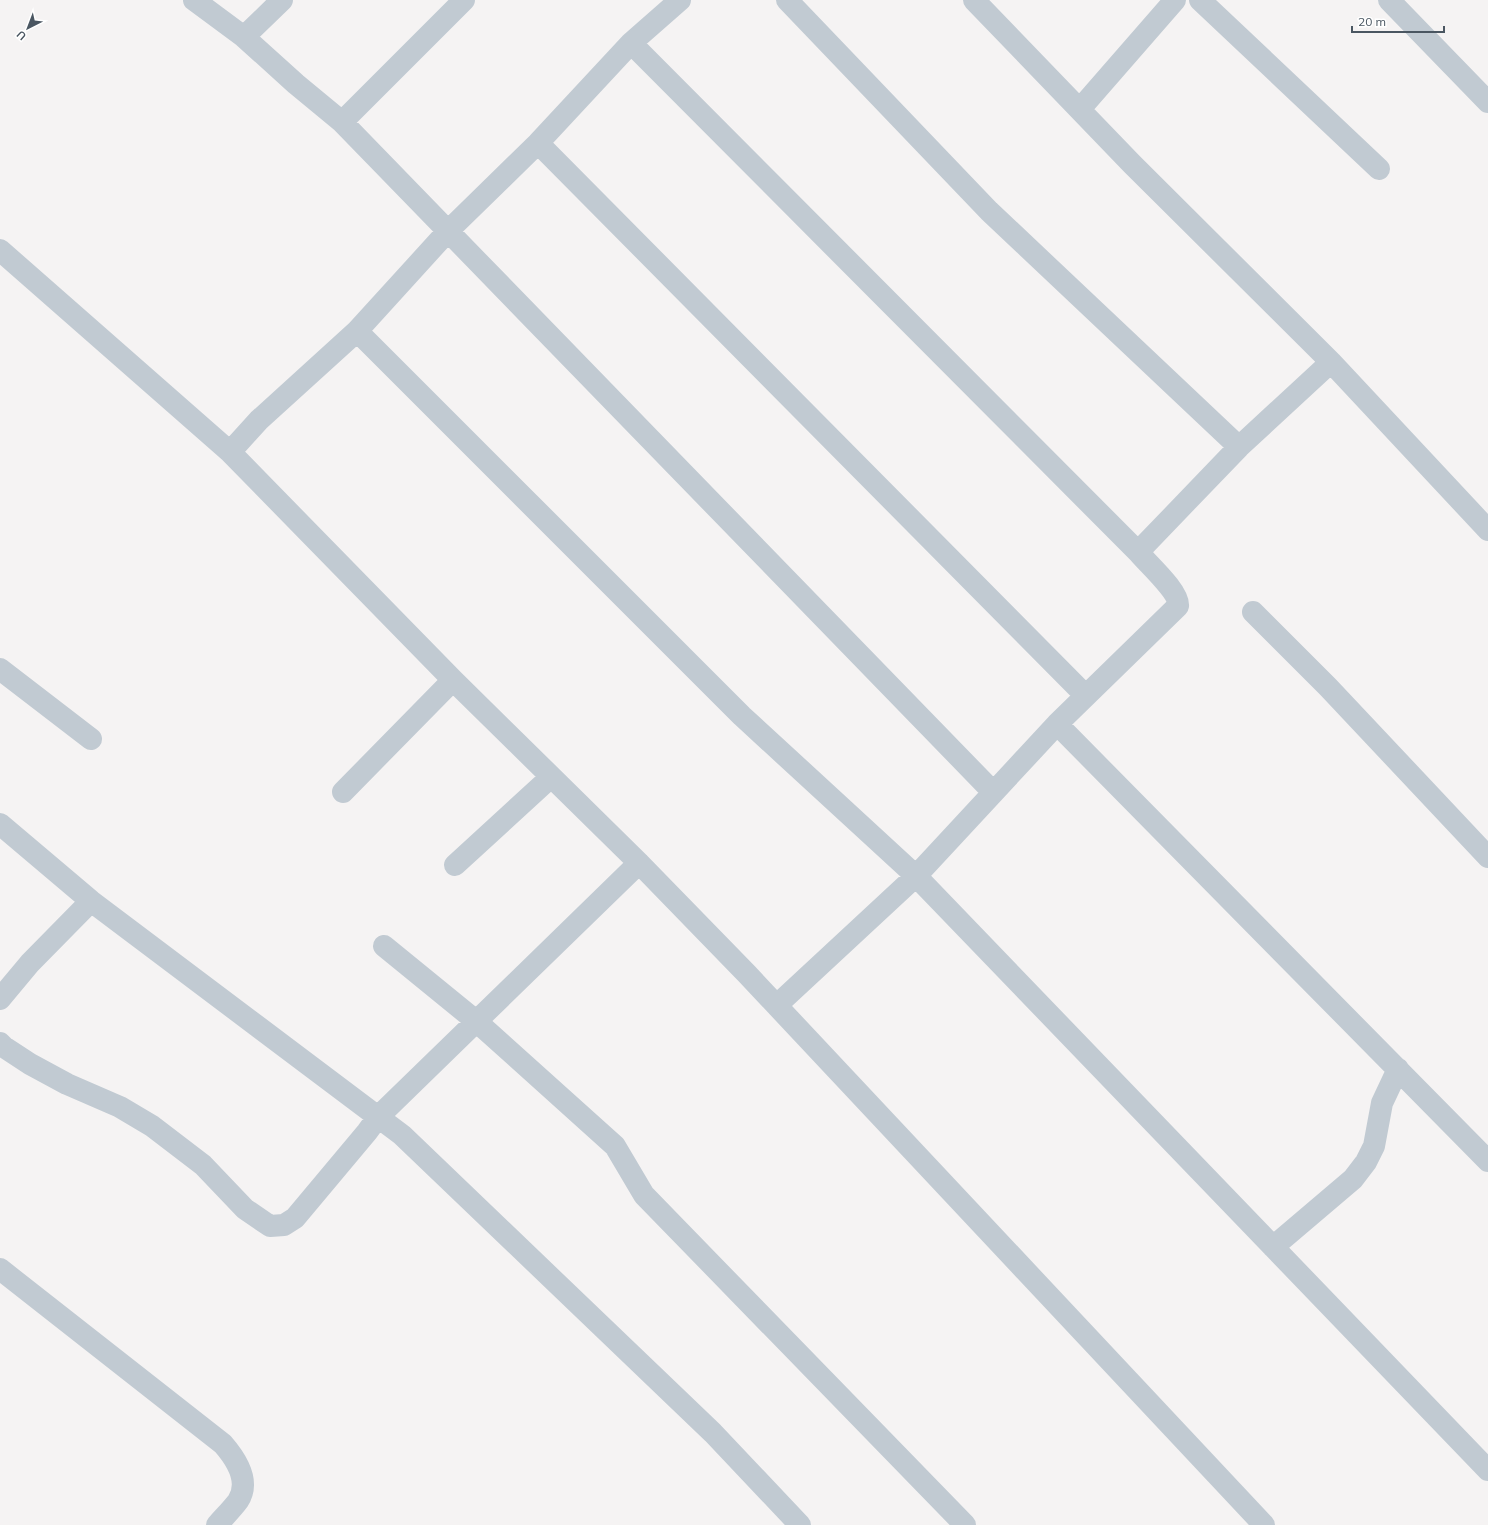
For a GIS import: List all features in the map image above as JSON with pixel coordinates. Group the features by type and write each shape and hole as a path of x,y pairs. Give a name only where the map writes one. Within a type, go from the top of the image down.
{"street":[{"path":"194,0 244,37 296,84 342,122 994,792"},
{"path":"244,37 282,0"},
{"path":"342,122 464,0"},
{"path":"230,452 259,420 357,331 448,231 538,143 631,43 680,0"},
{"path":"787,0 989,212 1239,447"},
{"path":"974,0 1132,164 1331,362 1488,530"},
{"path":"1080,109 1175,0"},
{"path":"1200,0 1379,169"},
{"path":"1389,0 1488,102"},
{"path":"631,43 1138,552 1177,597 1178,606 1056,724 916,876 777,1006"},
{"path":"538,143 1086,696"},
{"path":"0,250 230,452 453,680 639,863 777,1006 1264,1525"},
{"path":"357,331 742,716 916,876 1488,1470"},
{"path":"1138,552 1239,447 1331,362"},
{"path":"1253,612 1328,687 1488,857"},
{"path":"0,669 91,739"},
{"path":"343,792 453,680"},
{"path":"1056,724 1488,1161"},
{"path":"455,865 551,777"},
{"path":"0,824 91,901 408,1140 713,1433 800,1525"},
{"path":"0,1043 30,1064 67,1084 120,1107 152,1126 203,1165 245,1209 270,1226 284,1225 295,1218 378,1117 639,863"},
{"path":"0,999 30,963 91,901"},
{"path":"384,946 476,1021 615,1146 644,1196 965,1525"},
{"path":"1273,1247 1353,1180 1366,1162 1374,1146 1382,1103 1398,1069"},
{"path":"0,1268 223,1444 233,1456 240,1470 244,1483 239,1500 217,1525"}]}
